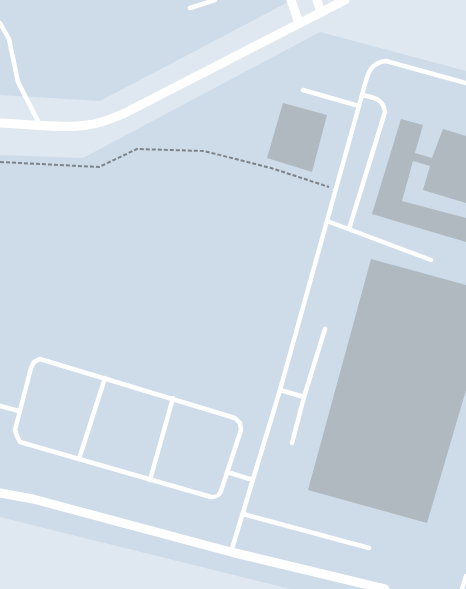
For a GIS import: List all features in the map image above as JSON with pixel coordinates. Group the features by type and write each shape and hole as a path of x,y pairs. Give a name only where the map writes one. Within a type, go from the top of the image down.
{"street":[{"path":"291,0 299,23"},
{"path":"317,0 321,12"},
{"path":"0,123 87,125 104,121 125,113 345,0"},
{"path":"0,493 33,499 231,552 385,589"}],"lane":[{"path":"190,8 215,0"},
{"path":"0,23 9,39 18,82 40,125"},
{"path":"231,552 280,390 362,95 373,65 376,62 386,60 466,83"},
{"path":"304,90 359,106"},
{"path":"348,229 385,112 384,106 381,102 362,95"},
{"path":"327,221 431,260"},
{"path":"292,443 304,397 325,329"},
{"path":"40,359 105,378 230,416 235,418 240,423 241,430 222,491 219,495 211,497 20,442 16,436 15,430 31,368 34,362 40,359"},
{"path":"79,459 105,378"},
{"path":"280,390 304,397"},
{"path":"150,480 173,398"},
{"path":"0,406 19,411"},
{"path":"227,472 254,480"},
{"path":"243,514 369,548"},
{"path":"462,589 466,576"}],"path":[{"path":"0,162 99,167 137,148 204,151 271,168 336,189"}],"shaded area":[{"path":"0,0 292,0 100,101 0,95"},
{"path":"320,32 466,71 466,589 290,589 0,517 0,155 83,158"}],"building":[{"path":"283,103 327,115 312,172 267,158"},
{"path":"401,119 423,125 415,153 432,158 443,129 466,136 466,203 423,190 430,166 413,161 402,201 466,218 466,242 372,214"},
{"path":"371,259 466,285 466,390 427,523 308,490"}]}
